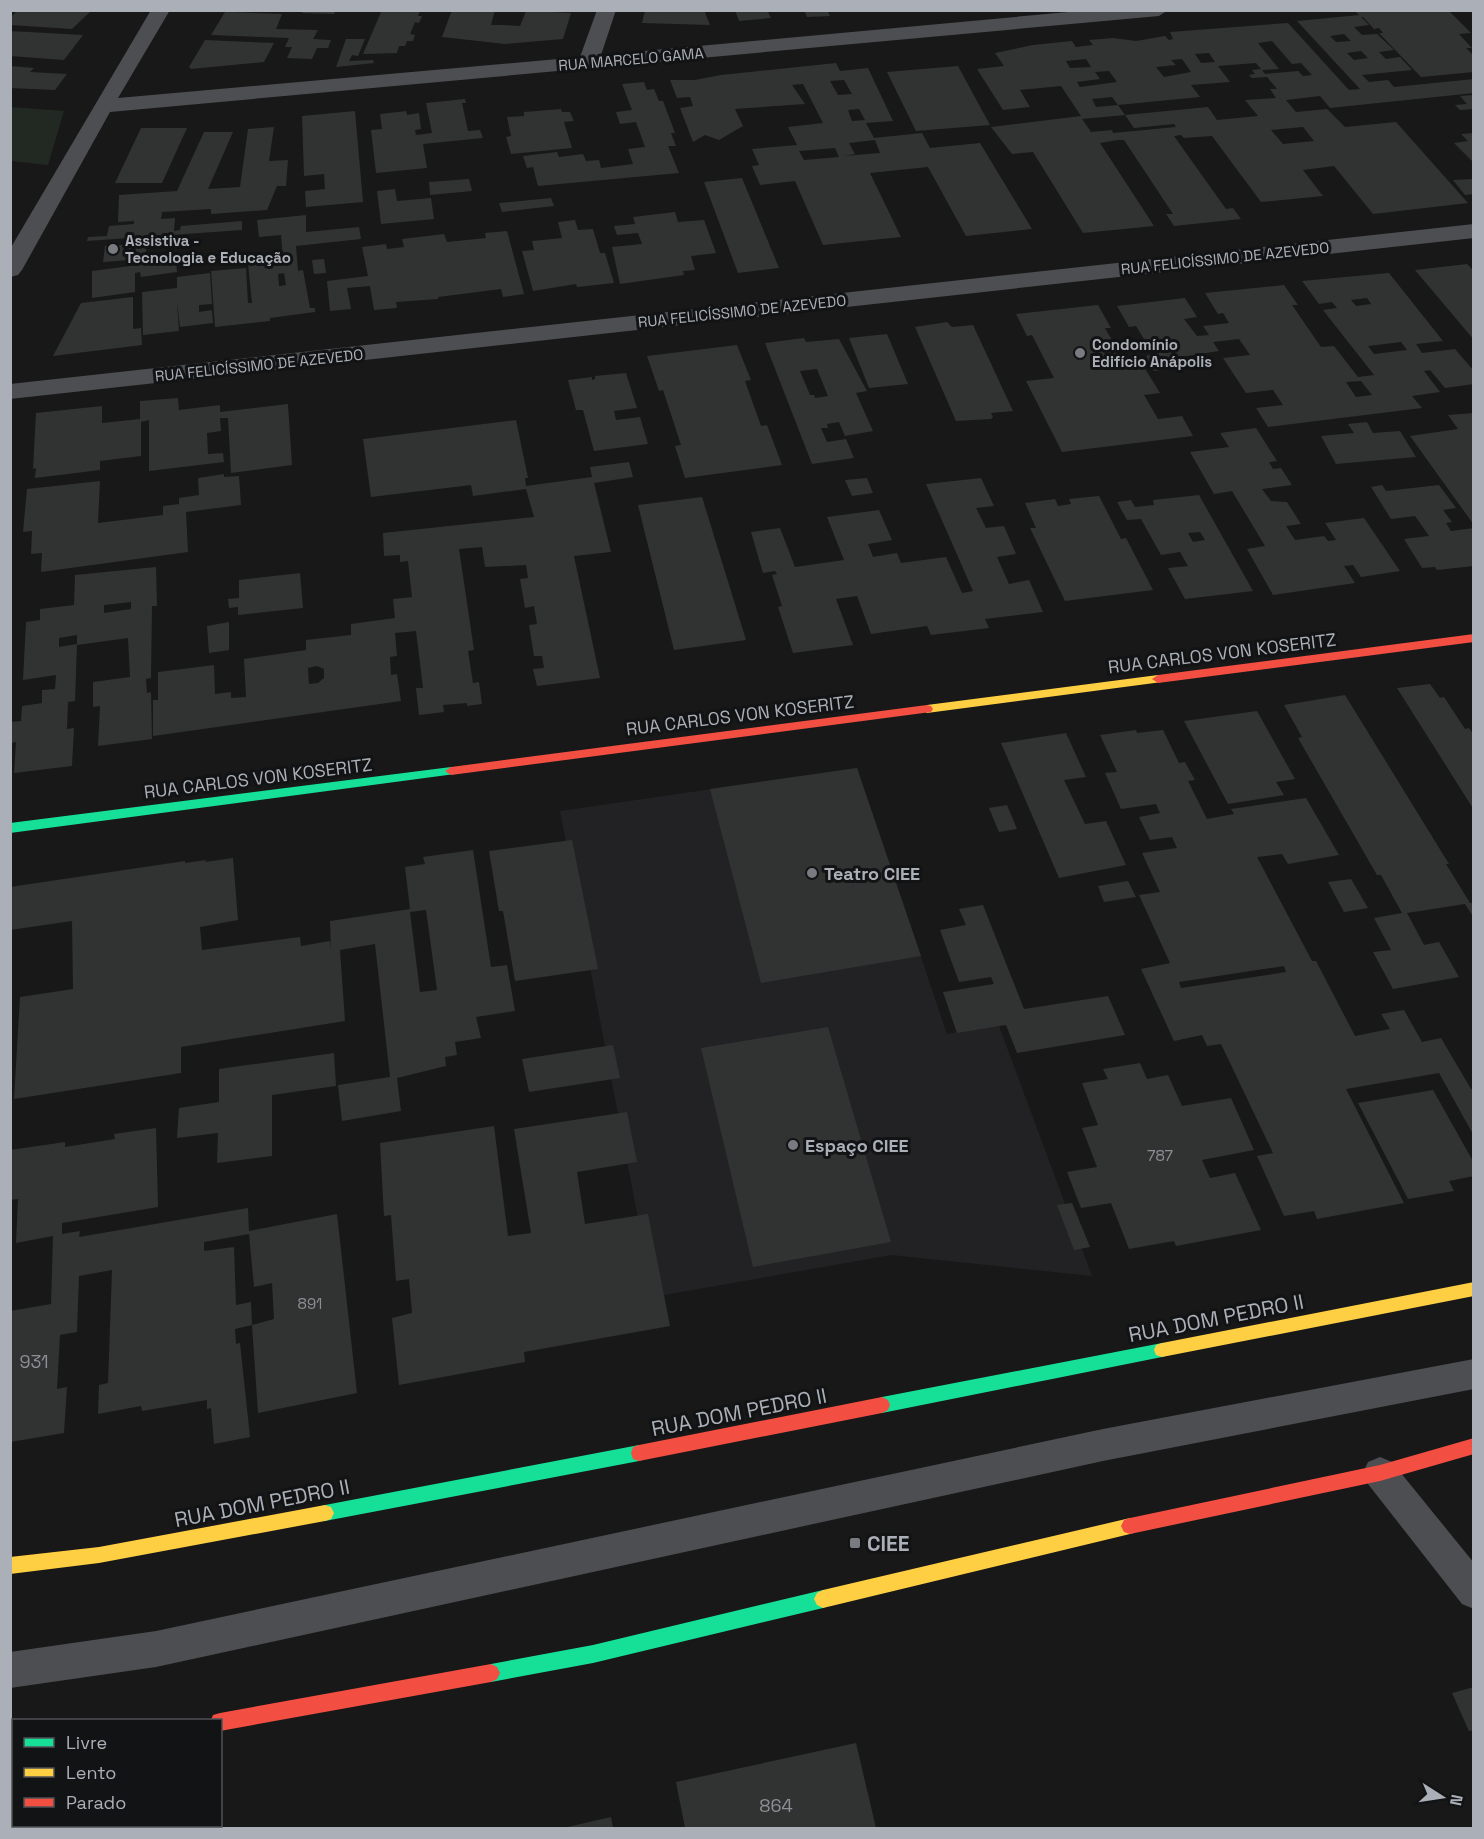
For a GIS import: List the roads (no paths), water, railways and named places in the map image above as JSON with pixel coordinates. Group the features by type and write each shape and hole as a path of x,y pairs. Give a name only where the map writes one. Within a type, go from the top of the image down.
{"main road":[{"name":"RUA CARLOS VON KOSERITZ","path":"10,828 1473,638"},
{"name":"RUA DOM PEDRO II","path":"10,1566 99,1555 545,1472 1473,1289"},
{"path":"222,1722 592,1654 1131,1526 1380,1473 1473,1446"}],"street":[{"path":"10,270 103,105 161,10"},
{"path":"588,63 607,10"},
{"name":"RUA MARCELO GAMA","path":"103,105 1159,10"},
{"name":"RUA FELICÍSSIMO DE AZEVEDO","path":"10,392 1473,231"}],"lane":[{"path":"10,1670 156,1649 1091,1447 1473,1374"},
{"path":"1380,1473 1473,1592"}],"place":[{"name":"Assistiva - Tecnologia e Educação","path":"113,249"},
{"name":"Condomínio Edifício Anápolis","path":"1080,353"},
{"name":"Teatro CIEE","path":"812,873"},
{"name":"Espaço CIEE","path":"793,1145"},
{"name":"CIEE","path":"855,1543"}]}
